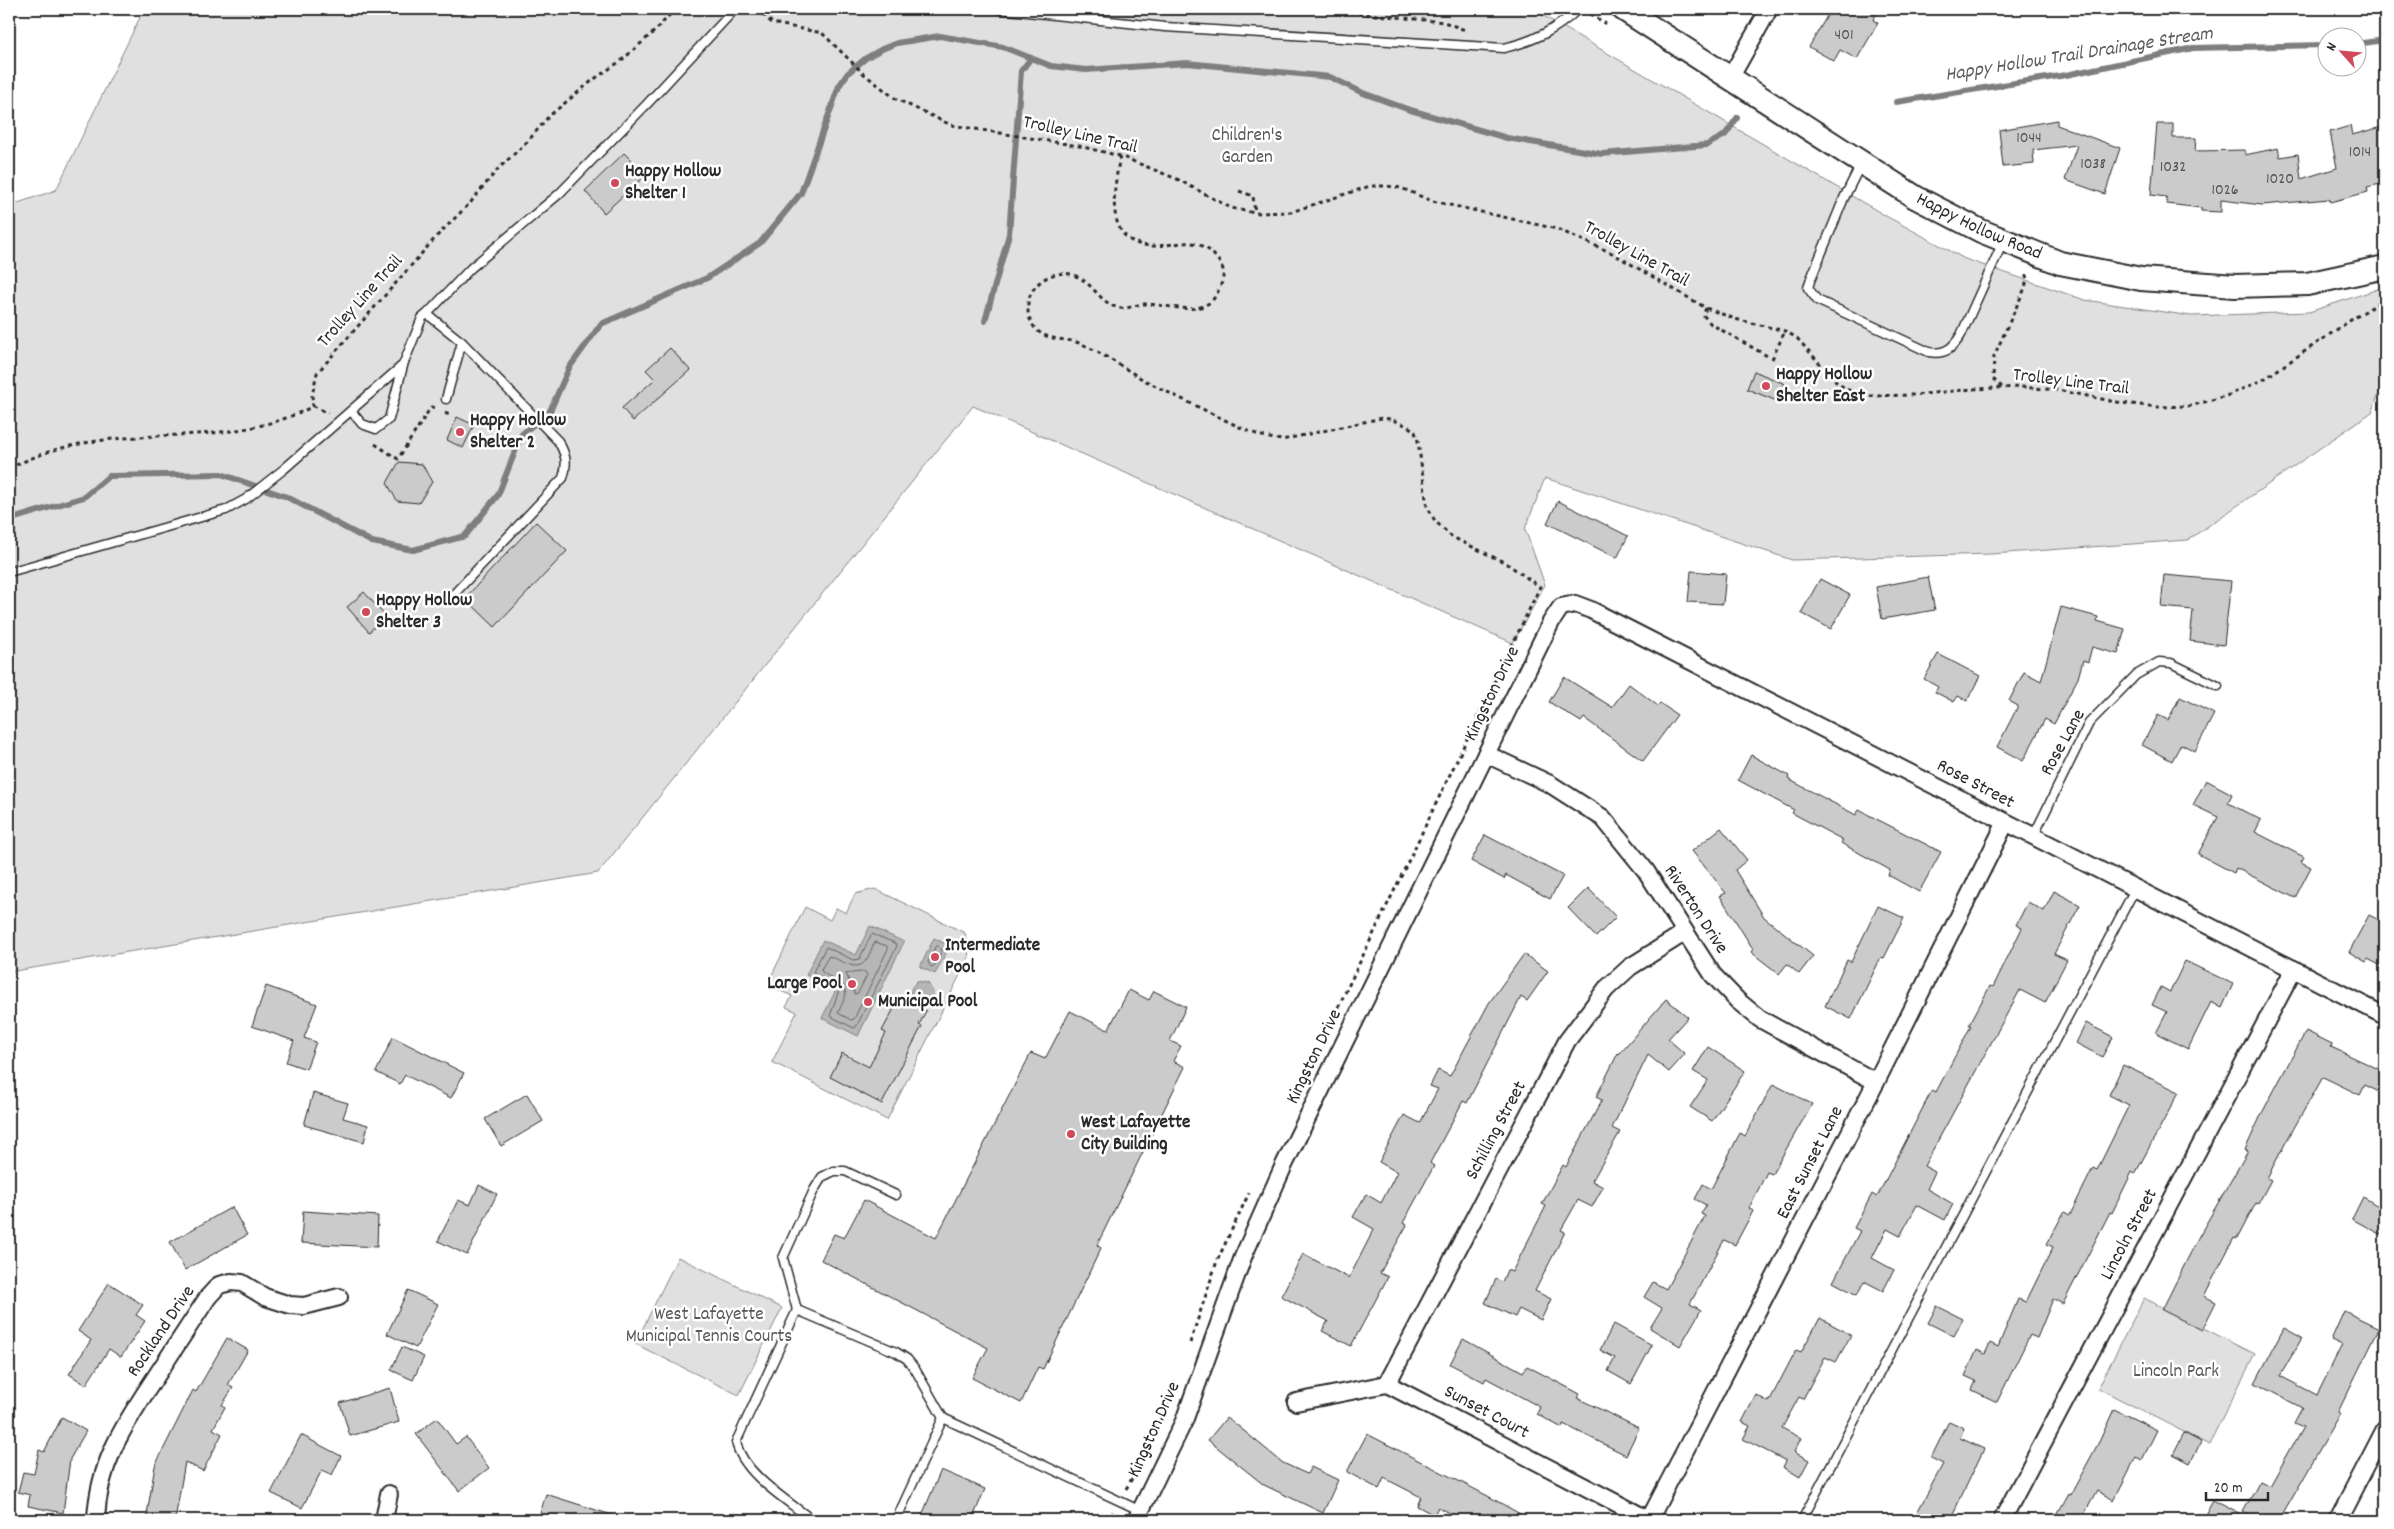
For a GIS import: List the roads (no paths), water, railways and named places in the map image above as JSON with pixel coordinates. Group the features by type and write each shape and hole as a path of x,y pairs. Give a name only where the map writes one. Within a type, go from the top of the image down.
{"main road":[{"name":"Happy Hollow Road","path":"1616,17 1730,78 1922,202 1999,248 2141,279 2188,284 2235,286 2307,284 2385,268"}],"street":[{"path":"1730,78 1768,9"},
{"name":"Rose Street","path":"1550,622 1561,607 1576,604 1590,610 2005,824 2385,1016"},
{"name":"Kingston Drive","path":"1139,1516 1184,1421 1243,1256 1284,1165 1550,622"},
{"name":"Riverton Drive","path":"1486,754 1550,784 1602,818 1646,871 1684,933 1713,975 1738,1001 1760,1019 1876,1082"},
{"name":"East Sunset Lane","path":"1649,1520 1876,1082 2005,824"},
{"name":"Schilling Street","path":"1388,1384 1567,1040 1606,989 1630,967 1684,933"},
{"name":"Lincoln Street","path":"2002,1520 2294,969"},
{"name":"Rockland Drive","path":"96,1520 97,1499 102,1479 118,1434 208,1297 219,1285 231,1282 242,1283 265,1297 290,1305 304,1306 339,1297"},
{"path":"1296,1402 1388,1384"},
{"name":"Sunset Court","path":"1388,1384 1649,1520"},
{"path":"2338,1520 2385,1429"},
{"path":"384,1520 389,1494"}],"lane":[{"path":"352,411 362,424 376,429 389,419 403,365 422,318 471,268 559,194 648,104 735,9"},
{"path":"998,9 1165,27 1504,48 1527,43 1547,34 1578,9"},
{"path":"1862,163 1844,198 1810,281 1808,288 1816,300 1929,352 1946,351 1954,347 1961,335 1999,248"},
{"path":"426,314 462,342 549,431 566,453 566,466 563,478 453,595"},
{"path":"446,399 462,342"},
{"path":"9,572 226,510 246,499 278,473 403,365"},
{"name":"Rose Lane","path":"2033,837 2089,724 2136,675 2159,662 2171,663 2218,686"},
{"path":"1802,1520 2135,889"},
{"path":"812,1520 746,1466 739,1454 736,1442 797,1310 784,1258 806,1207 822,1177 834,1171 845,1171 896,1195"},
{"path":"797,1310 896,1352 907,1359 943,1418 1120,1501 1139,1516"},
{"path":"896,1520 943,1418"}],"water":[{"name":"Large Pool","path":"870,926 904,942 858,1036 822,1018 835,992 806,975 823,940 856,955"},
{"name":"Intermediate Pool","path":"934,938 950,946 935,974 920,967"},
{"path":"917,981 928,983 933,992 933,998 926,1003 919,1001 910,994 912,987"}],"waterway":[{"name":"Happy Hollow Trail Drainage Stream","path":"9,520 84,497 109,476 221,474 287,497 372,542 413,550 465,536 498,495 522,434 550,411 569,368 601,324 707,278 760,243 801,193 839,86 848,73 866,58 897,43 940,36 1003,47 1051,66 1086,70 1187,63 1330,77 1363,93 1407,109 1507,138 1602,154 1707,145 1725,135 1737,118"},
{"name":"Happy Hollow Trail Drainage Stream","path":"2366,43 2385,40"},
{"name":"Happy Hollow Trail Drainage Stream","path":"1896,102 2066,75 2193,48 2316,45"},
{"path":"985,321 1009,234 1021,71 1031,58"}],"place":[{"name":"Happy Hollow Shelter 1","path":"615,183"},
{"name":"Happy Hollow Shelter East","path":"1766,386"},
{"name":"Happy Hollow Shelter 2","path":"460,432"},
{"name":"Happy Hollow Shelter 3","path":"366,612"},
{"name":"Intermediate Pool","path":"935,957"},
{"name":"Large Pool","path":"852,984"},
{"name":"Municipal Pool","path":"868,1002"},
{"name":"West Lafayette City Building","path":"1071,1134"}],"park label":[{"name":"Children's Garden","path":"1247,147"},
{"name":"West Lafayette Municipal Tennis Courts","path":"709,1326"},
{"name":"Lincoln Park","path":"2176,1372"}]}
